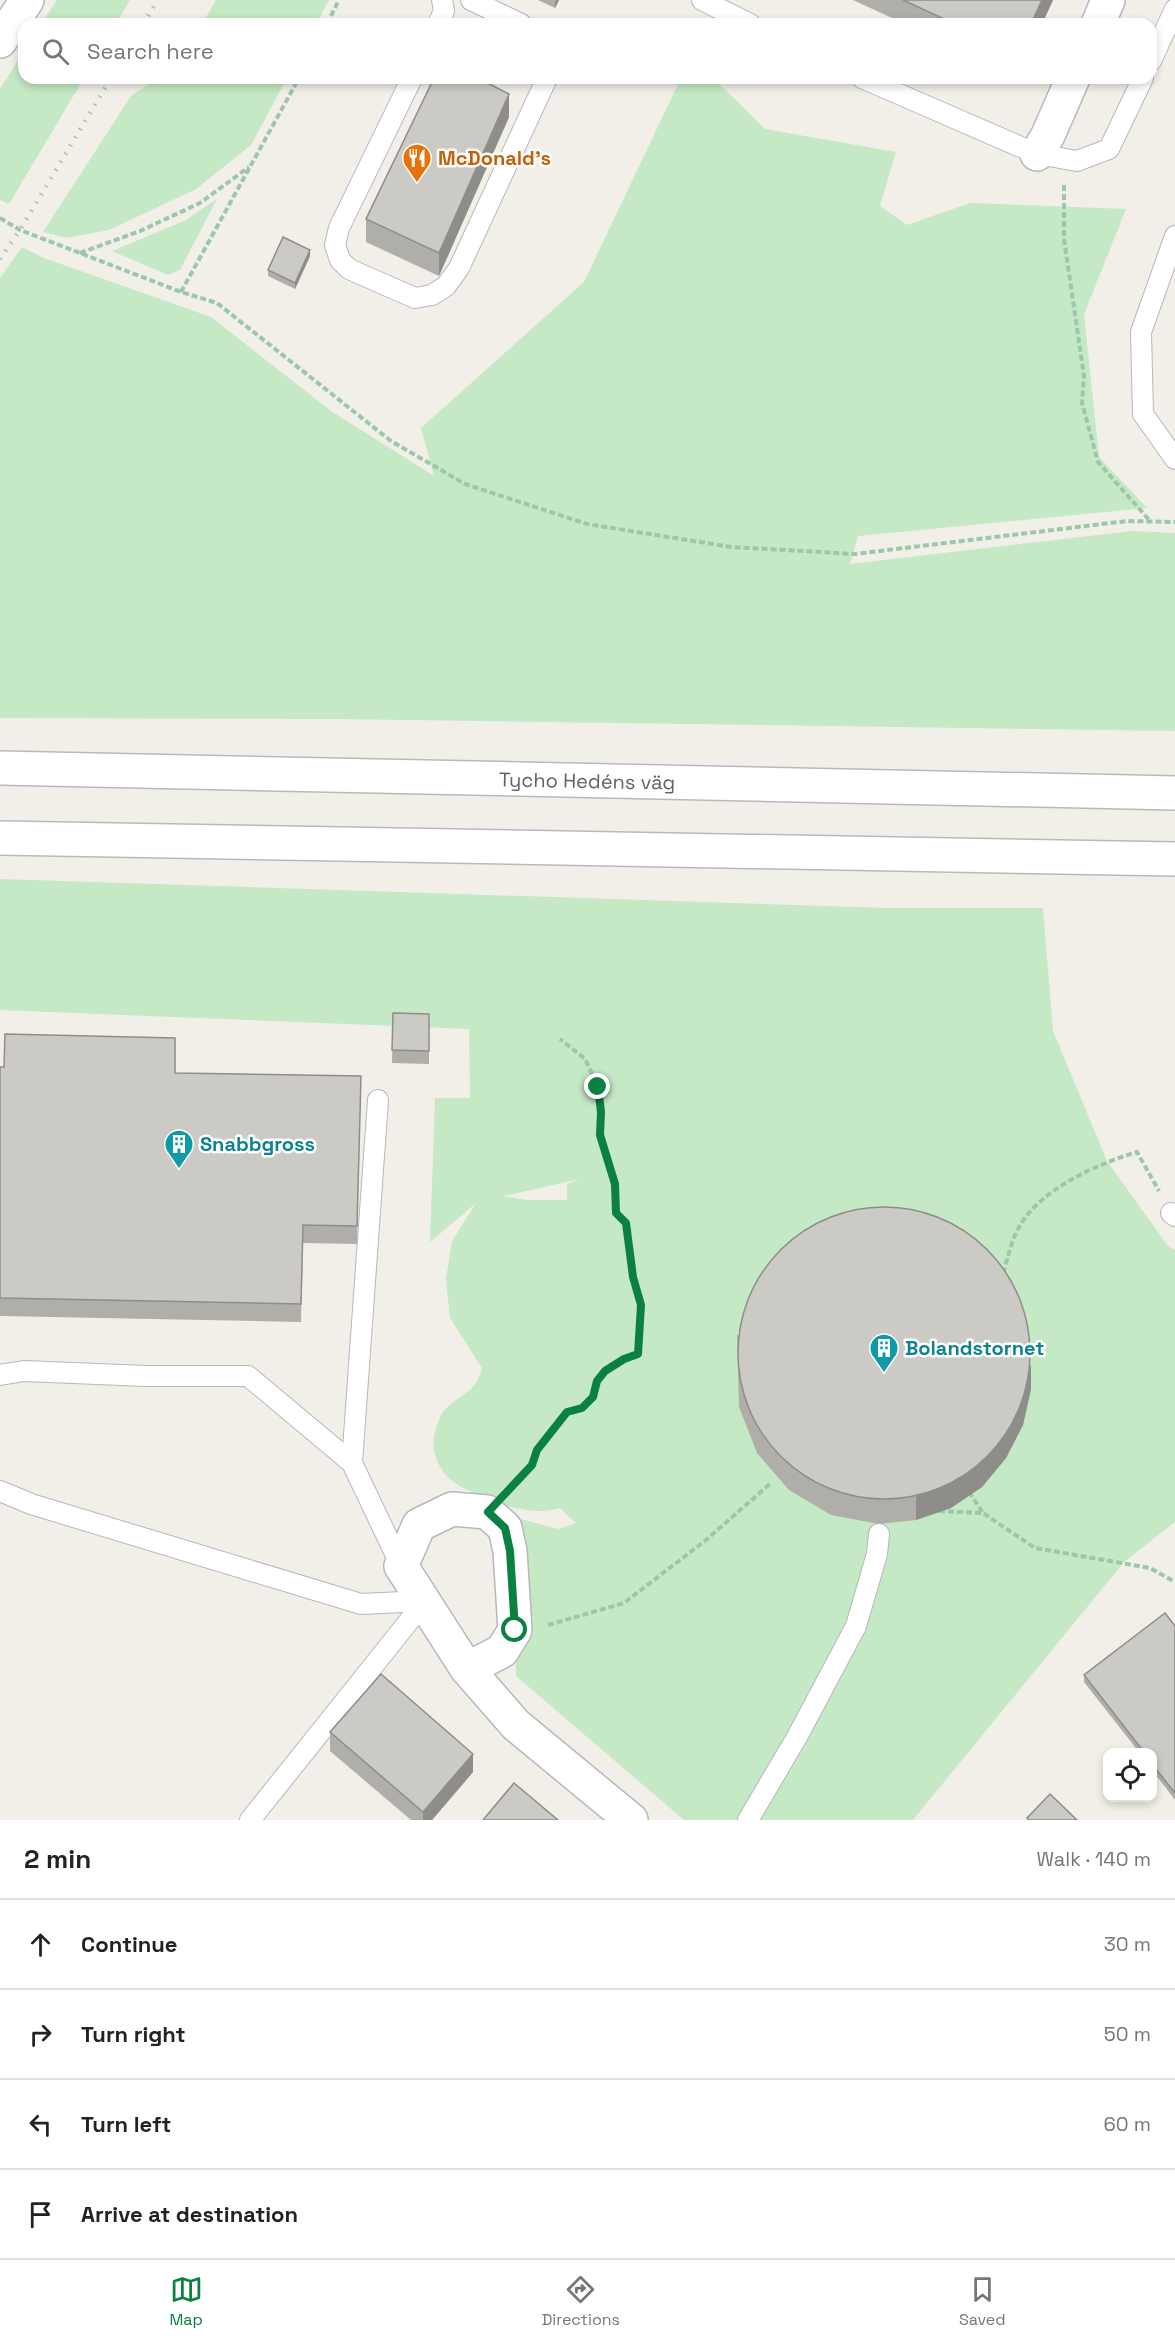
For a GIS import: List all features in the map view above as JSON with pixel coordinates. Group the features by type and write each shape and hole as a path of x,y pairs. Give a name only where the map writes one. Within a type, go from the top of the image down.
{"main road":[{"path":"0,41 27,0"},
{"path":"1100,18 1108,0"},
{"path":"1051,156 1072,84"},
{"name":"Tycho Hedéns väg","path":"0,768 1175,793"},
{"path":"0,838 1175,859"},
{"path":"467,1669 502,1651 515,1630 510,1551 505,1528 488,1512 452,1509 418,1525 401,1566 467,1669 516,1725 631,1820"}],"lane":[{"path":"441,18 444,11 442,0"},
{"path":"471,0 508,18"},
{"path":"702,0 738,18"},
{"path":"1157,48 1175,9"},
{"path":"409,84 339,228 334,245 340,260 349,269 415,298 432,295 446,286 459,268 545,84"},
{"path":"877,84 1051,156 1077,161 1110,149 1140,84"},
{"path":"1175,236 1141,332 1143,414 1175,459"},
{"path":"352,1463 378,1100"},
{"path":"0,1375 24,1371 146,1376 248,1376 352,1463 401,1566"},
{"path":"0,1491 31,1504 361,1604 425,1601"},
{"path":"748,1820 797,1737 856,1626 877,1554 879,1534"},
{"path":"250,1820 425,1601"}],"path":[{"path":"330,18 339,0"},
{"path":"181,291 296,84"},
{"path":"1051,156 1084,376 1082,403 1098,462 1150,521"},
{"path":"80,253 140,231 200,203 252,164"},
{"path":"0,218 20,230 217,303 391,441 465,484 587,525 731,547 855,554 1127,521 1175,522"},
{"path":"488,1512 532,1465 537,1450 567,1412 582,1408 593,1397 597,1381 605,1371 624,1359 638,1354 641,1305 633,1277 626,1223 616,1213 615,1184 600,1135 601,1112 598,1087 585,1059 560,1039"},
{"path":"999,1284 1018,1228 1037,1203 1107,1161 1137,1152 1173,1215"},
{"path":"515,1630 544,1627 624,1603 706,1540 771,1483"},
{"path":"966,1488 983,1513 1035,1548 1150,1568 1175,1582"},
{"path":"930,1510 983,1513"}],"green space":[{"path":"57,0 130,0 120,18 45,18"},
{"path":"216,0 329,0 319,18 206,18"},
{"path":"18,60 18,84 80,84 9,204 0,200 0,89"},
{"path":"150,84 284,84 251,145 196,189 109,230 66,238 43,232 131,96"},
{"path":"678,84 719,84 765,129 896,152 880,206 907,225 970,203 1126,209 1084,314 1099,457 1147,508 858,536 850,564 1132,531 1175,533 1175,731 342,719 0,718 0,278 22,247 44,258 211,317 331,411 434,476 421,428 584,282"},
{"path":"217,199 180,270 168,275 112,251 186,220"},
{"path":"0,879 888,908 1043,908 1053,1031 1107,1161 1168,1246 1175,1250 1175,1522 1124,1562 913,1820 684,1820 516,1676 513,1517 558,1529 576,1523 560,1508 539,1511 517,1508 495,1502 463,1488 446,1475 435,1454 435,1431 442,1413 472,1388 482,1368 450,1318 446,1279 452,1241 476,1203 430,1242 435,1098 470,1098 469,1029 0,1010","holes":["580,1179 567,1184 567,1200 527,1200 503,1196"]}],"building":[{"path":"903,0 1042,0 1034,18 942,18"},
{"path":"431,84 490,84 509,94 439,253 366,219"},
{"path":"283,237 310,250 295,283 268,270"},
{"path":"393,1013 429,1014 429,1051 392,1050"},
{"name":"Snabbgross","path":"5,1034 175,1038 175,1073 361,1076 357,1226 303,1225 301,1304 0,1298 0,1067 4,1067"},
{"name":"Bolandstornet","path":"870,1207 898,1207 926,1213 953,1224 977,1240 997,1260 1013,1284 1024,1311 1028,1324 1030,1353 1028,1382 1013,1422 997,1446 977,1466 953,1482 926,1493 898,1499 870,1499 842,1493 815,1482 791,1466 771,1446 755,1422 744,1395 738,1367 738,1339 744,1311 755,1284 771,1260 791,1240 815,1224 842,1213"},
{"path":"1165,1613 1175,1626 1175,1793 1157,1770 1157,1748 1141,1748 1084,1675"},
{"path":"381,1674 473,1754 423,1812 330,1732"},
{"path":"514,1783 558,1820 483,1820"},
{"path":"1050,1794 1077,1820 1029,1820 1027,1818"}],"railway":[{"path":"147,18 158,0"},
{"path":"0,259 20,230 107,84"}],"place":[{"name":"McDonald's","path":"417,184"},
{"name":"Snabbgross","path":"179,1170"},
{"name":"Bolandstornet","path":"884,1374"}],"route":[{"path":"515,1630 510,1551 505,1528 488,1512 532,1465 537,1450 556,1424 567,1412 582,1408 593,1397 597,1381 605,1371 624,1359 638,1354 641,1305 633,1277 626,1223 616,1213 615,1184 600,1135 601,1112 598,1087"}]}
